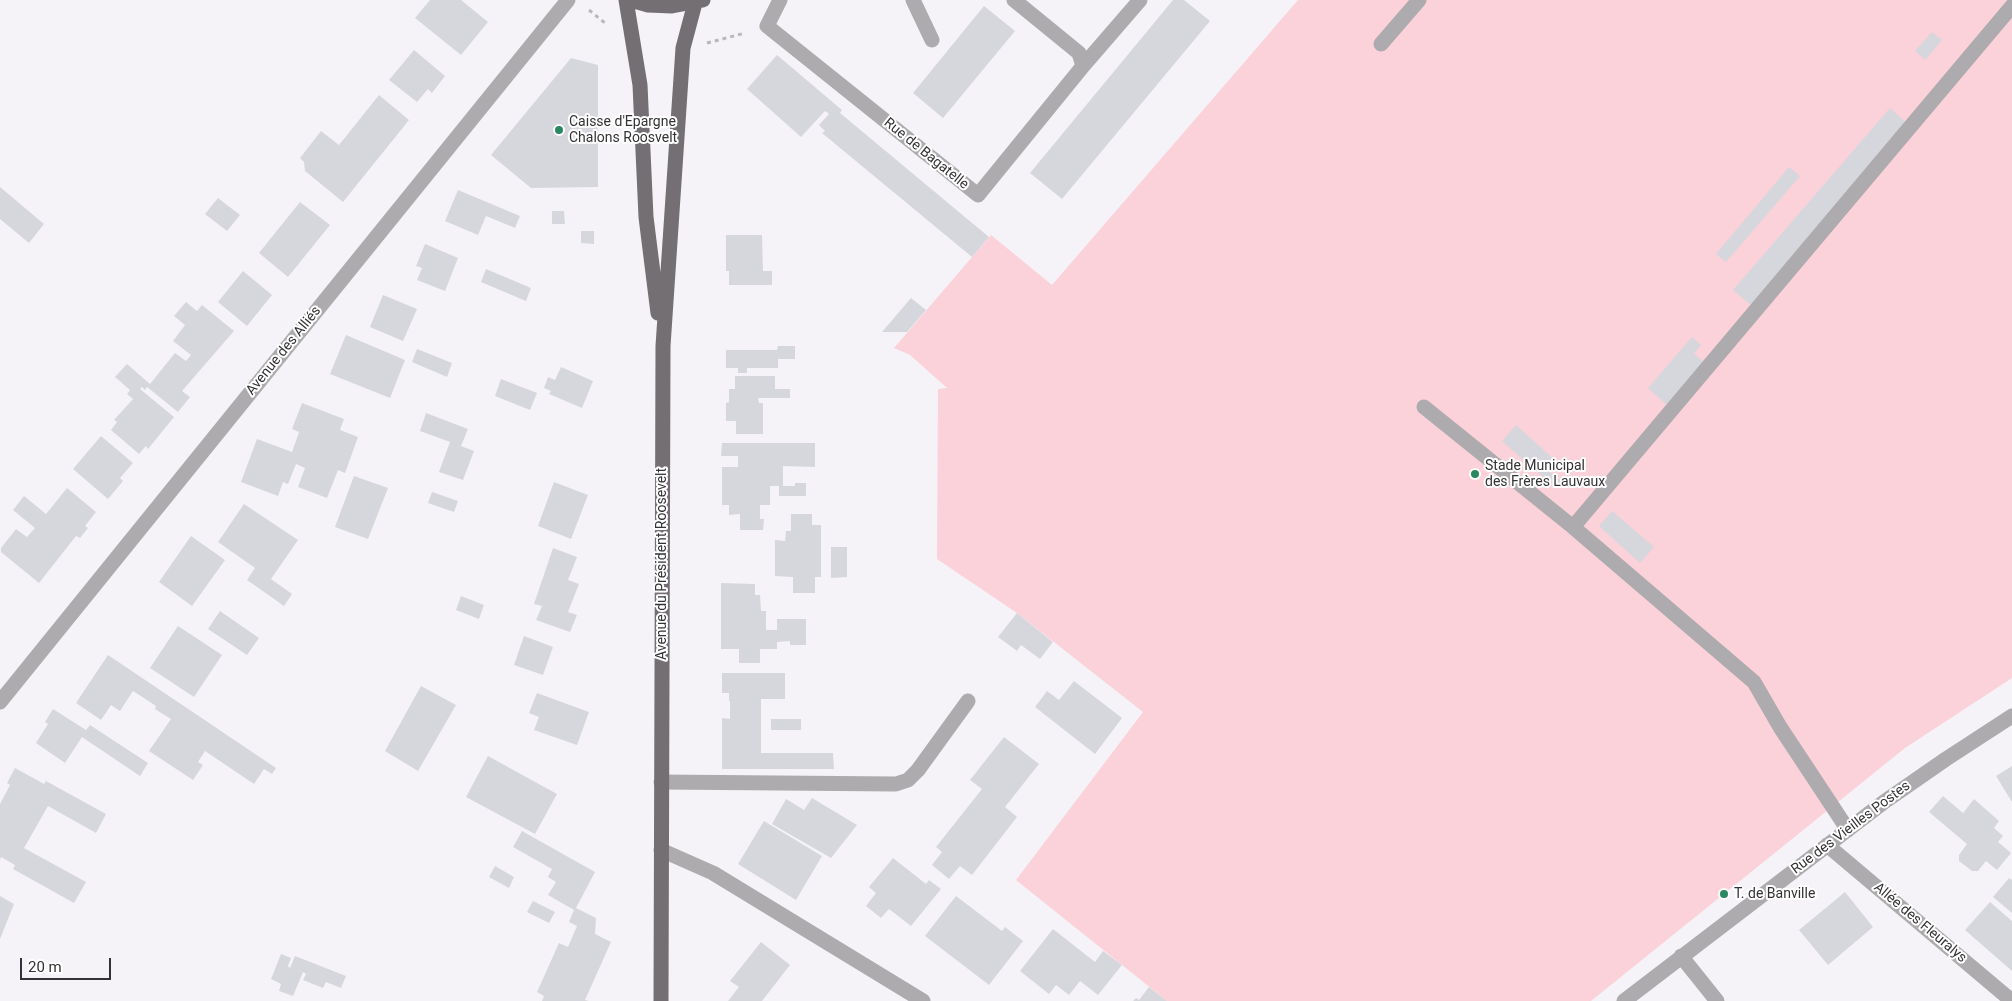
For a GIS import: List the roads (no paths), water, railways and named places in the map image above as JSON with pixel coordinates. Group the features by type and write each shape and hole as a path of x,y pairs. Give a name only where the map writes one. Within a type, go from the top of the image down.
{"main road":[{"name":"Avenue du Président Roosevelt","path":"626,0 640,85 646,217 663,346"},
{"path":"631,0 648,5 672,6 699,1"},
{"name":"Avenue du Président Roosevelt","path":"660,1001 663,346 683,48 699,1"}],"street":[{"name":"Avenue des Alliés","path":"0,702 568,0"},
{"name":"Rue de Bagatelle","path":"780,0 767,26 978,195 1083,66 1140,0"},
{"path":"913,0 932,40"},
{"path":"1014,0 1079,53 1083,66"},
{"path":"1381,44 1418,0"},
{"path":"1573,527 2012,6"},
{"path":"1424,407 1573,527 1754,682 1780,727 1848,830"},
{"path":"661,782 896,784 908,780 918,770 968,701"},
{"name":"Rue des Vieilles Postes","path":"1624,1001 1827,845 1946,759 2012,716"},
{"name":"Allée des Fleuralys","path":"1827,845 2012,1001"},
{"path":"661,850 713,873 923,1001"},
{"path":"1681,956 1716,1001"}],"place":[{"name":"Caisse d'Epargne Chalons Roosvelt","path":"559,130"},
{"name":"Stade Municipal des Frères Lauvaux","path":"1475,474"},
{"name":"T. de Banville","path":"1724,894"}]}
